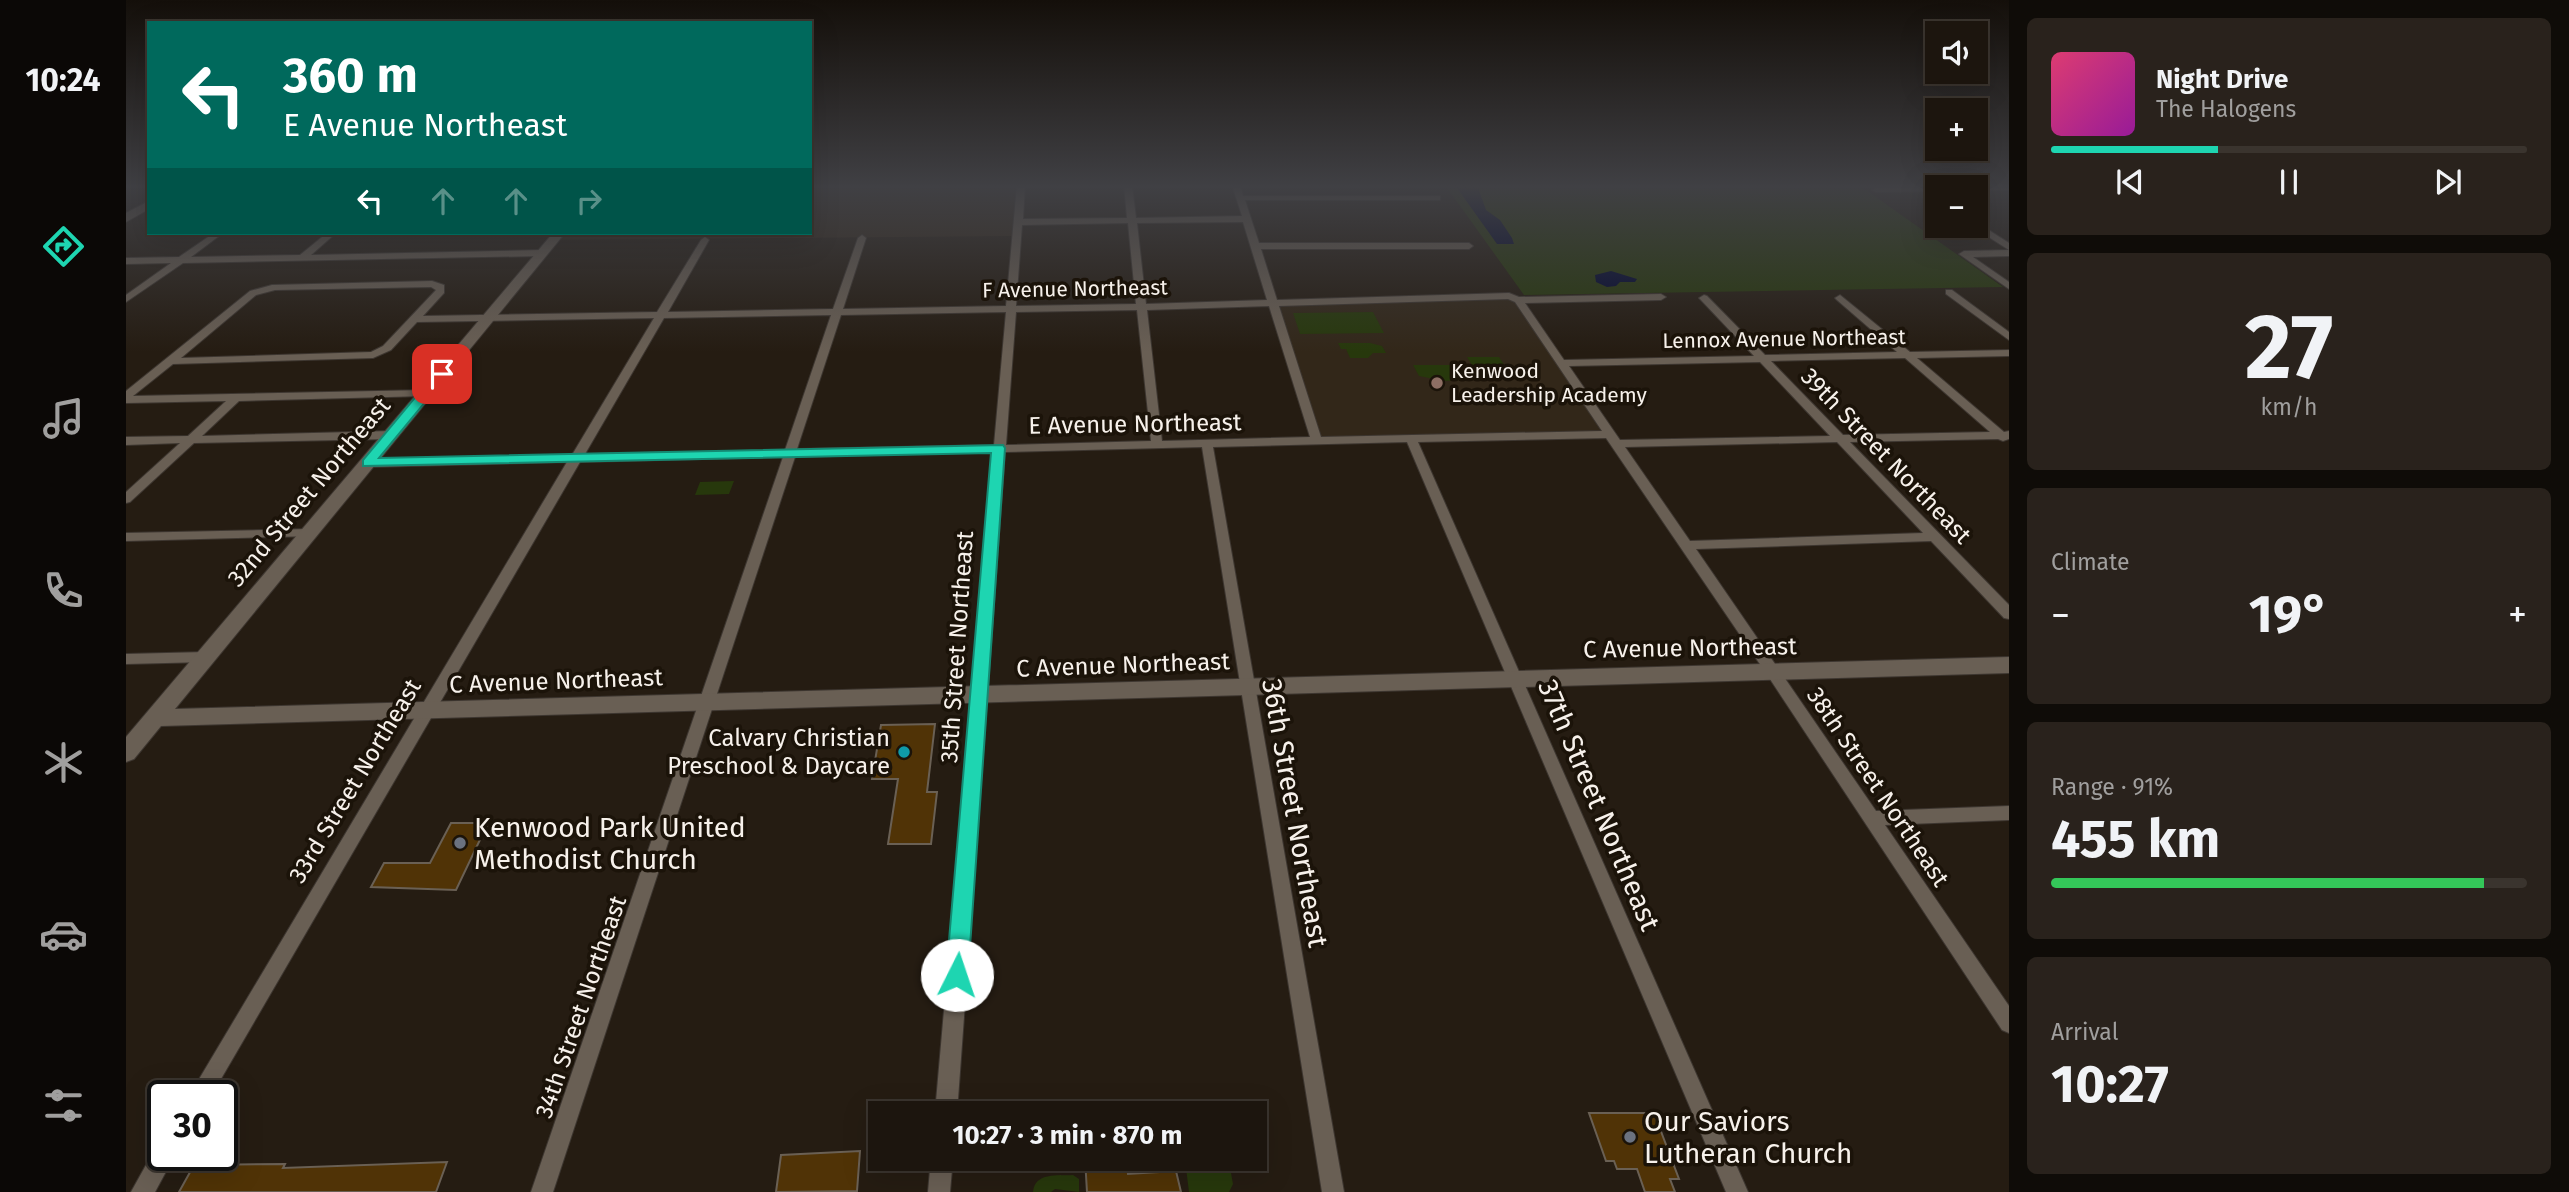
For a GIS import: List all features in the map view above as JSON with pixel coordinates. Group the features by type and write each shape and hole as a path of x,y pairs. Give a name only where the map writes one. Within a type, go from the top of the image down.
{"street":[{"path":"126,299 208,241"},
{"path":"302,258 323,241"},
{"name":"32nd Street Northeast","path":"126,753 553,241"},
{"name":"33rd Street Northeast","path":"208,1080 705,241"},
{"name":"34th Street Northeast","path":"542,1192 861,241"},
{"name":"35th Street Northeast","path":"947,1101 1016,241"},
{"path":"1134,241 1157,445"},
{"path":"1253,241 1318,442"},
{"path":"1255,246 1469,246"},
{"path":"2009,250 1964,254 2009,286"},
{"path":"126,261 542,253"},
{"path":"126,398 170,361 260,290 432,284 441,287 441,291 387,348 373,355 170,361"},
{"path":"1949,292 2009,337"},
{"name":"F Avenue Northeast","path":"415,319 1009,310 1509,296 1518,300 1661,297"},
{"name":"39th Street Northeast","path":"1704,298 2009,614"},
{"path":"1840,298 2006,437"},
{"name":"38th Street Northeast","path":"1518,300 2009,1023"},
{"name":"Lennox Avenue Northeast","path":"1561,363 2009,353"},
{"path":"126,398 426,393"},
{"path":"126,499 236,397"},
{"path":"126,441 391,435"},
{"name":"E Avenue Northeast","path":"368,463 1411,439 2006,437"},
{"name":"37th Street Northeast","path":"1411,439 1737,1192"},
{"name":"36th Street Northeast","path":"1206,444 1333,1192"},
{"path":"126,537 309,533"},
{"path":"1686,545 1935,537"},
{"path":"126,659 206,657"},
{"name":"C Avenue Northeast","path":"155,719 2009,665"},
{"path":"1871,818 2009,813"},
{"path":"142,1192 154,1171"},
{"path":"939,1192 941,1171"}],"shaded area":[{"name":"Kenwood Leadership Academy","path":"1509,296 1518,300 1609,434 1322,439 1272,305"}],"green space":[{"path":"1485,241 1938,241 2003,287 1524,295"},
{"path":"1373,312 1384,333 1300,334 1293,313"},
{"path":"1338,343 1370,343 1382,346 1386,353 1373,353 1368,358 1350,358 1346,349 1341,349"},
{"path":"1467,357 1499,357 1513,378 1480,378"},
{"path":"1413,365 1455,365 1464,380 1444,381 1419,376"},
{"path":"734,481 729,494 695,495 700,482"},
{"path":"1186,1171 1231,1173 1233,1184 1229,1192 1189,1192"},
{"path":"1073,1175 1079,1179 1079,1192 1055,1189 1051,1192 1033,1192 1042,1178"}],"water":[{"path":"1495,241 1513,241 1514,244 1497,244"},
{"path":"1611,271 1637,279 1635,282 1620,282 1616,286 1607,287 1596,282 1595,275"}],"building":[{"path":"935,724 927,792 937,792 931,844 888,844 898,779 872,779 881,725"},
{"name":"Kenwood Park United Methodist Church","path":"451,823 488,823 456,890 371,887 384,863 430,863"},
{"name":"Our Saviors Lutheran Church","path":"1589,1113 1654,1113 1679,1179 1670,1179 1675,1192 1645,1192 1637,1169 1617,1169 1614,1161 1606,1161"},
{"path":"860,1151 857,1191 776,1192 781,1155"},
{"path":"447,1162 436,1192 179,1192 191,1171 238,1171 238,1165 285,1164 283,1168"},
{"path":"1086,1171 1128,1171 1128,1174 1176,1171 1181,1192 1087,1192"}],"place":[{"name":"Kenwood Leadership Academy","path":"1437,383"},
{"name":"Calvary Christian Preschool & Daycare","path":"904,752"},
{"name":"Kenwood Park United Methodist Church","path":"460,843"},
{"name":"Our Saviors Lutheran Church","path":"1630,1137"}],"route":[{"path":"442,374 368,463 999,448 957,975"}]}
